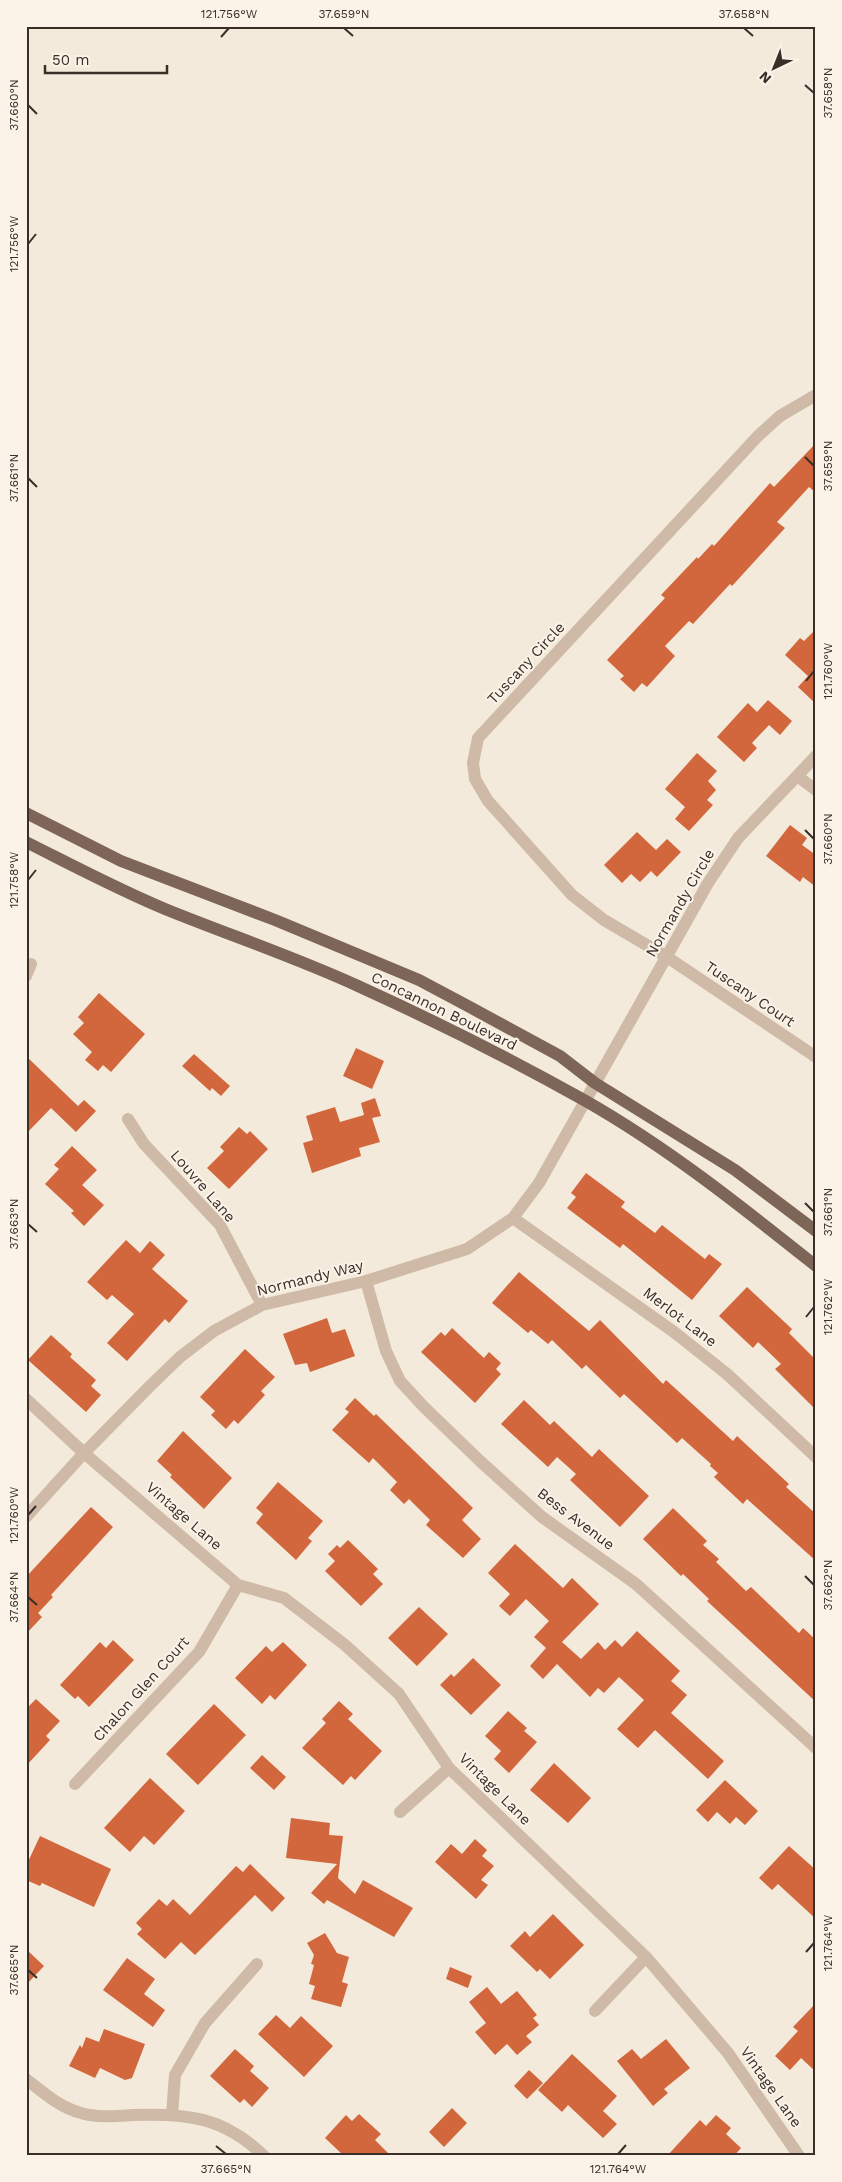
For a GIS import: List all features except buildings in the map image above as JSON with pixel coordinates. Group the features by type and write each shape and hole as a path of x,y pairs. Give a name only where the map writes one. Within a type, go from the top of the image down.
{"main road":[{"name":"Concannon Boulevard","path":"26,813 121,861 275,920 419,980 560,1056 595,1083 735,1170 816,1232"},
{"name":"Concannon Boulevard","path":"26,842 122,890 166,909 261,944 357,985 467,1038 585,1101 656,1146 746,1210 816,1266"}],"street":[{"name":"Tuscany Circle","path":"667,957 604,920 572,895 488,801 475,779 473,763 478,738 758,436 780,416 816,395"},
{"name":"Normandy Circle","path":"595,1083 708,883 738,838 816,756"},
{"path":"797,776 816,790"},
{"name":"Tuscany Court","path":"667,957 816,1057"},
{"name":"Normandy Way","path":"26,1517 84,1453 180,1357 214,1331 262,1305 366,1281 467,1249 513,1218 539,1183 595,1083"},
{"name":"Louvre Lane","path":"128,1119 144,1144 220,1225 262,1305"},
{"name":"Merlot Lane","path":"513,1218 674,1332 727,1374 816,1457"},
{"name":"Bess Avenue","path":"366,1281 386,1352 400,1381 424,1407 542,1517 636,1584 816,1748"},
{"name":"Vintage Lane","path":"26,1399 84,1453 238,1585 284,1598 345,1645 399,1694 449,1768 646,1957 728,2053 799,2156"},
{"name":"Chalon Glen Court","path":"76,1784 199,1652 238,1585"},
{"path":"400,1812 449,1768"},
{"path":"595,2011 646,1957"},
{"path":"172,2114 175,2075 205,2023 257,1964"},
{"path":"26,2079 59,2105 83,2114 114,2116 172,2114 204,2119 234,2133 264,2156"}]}
